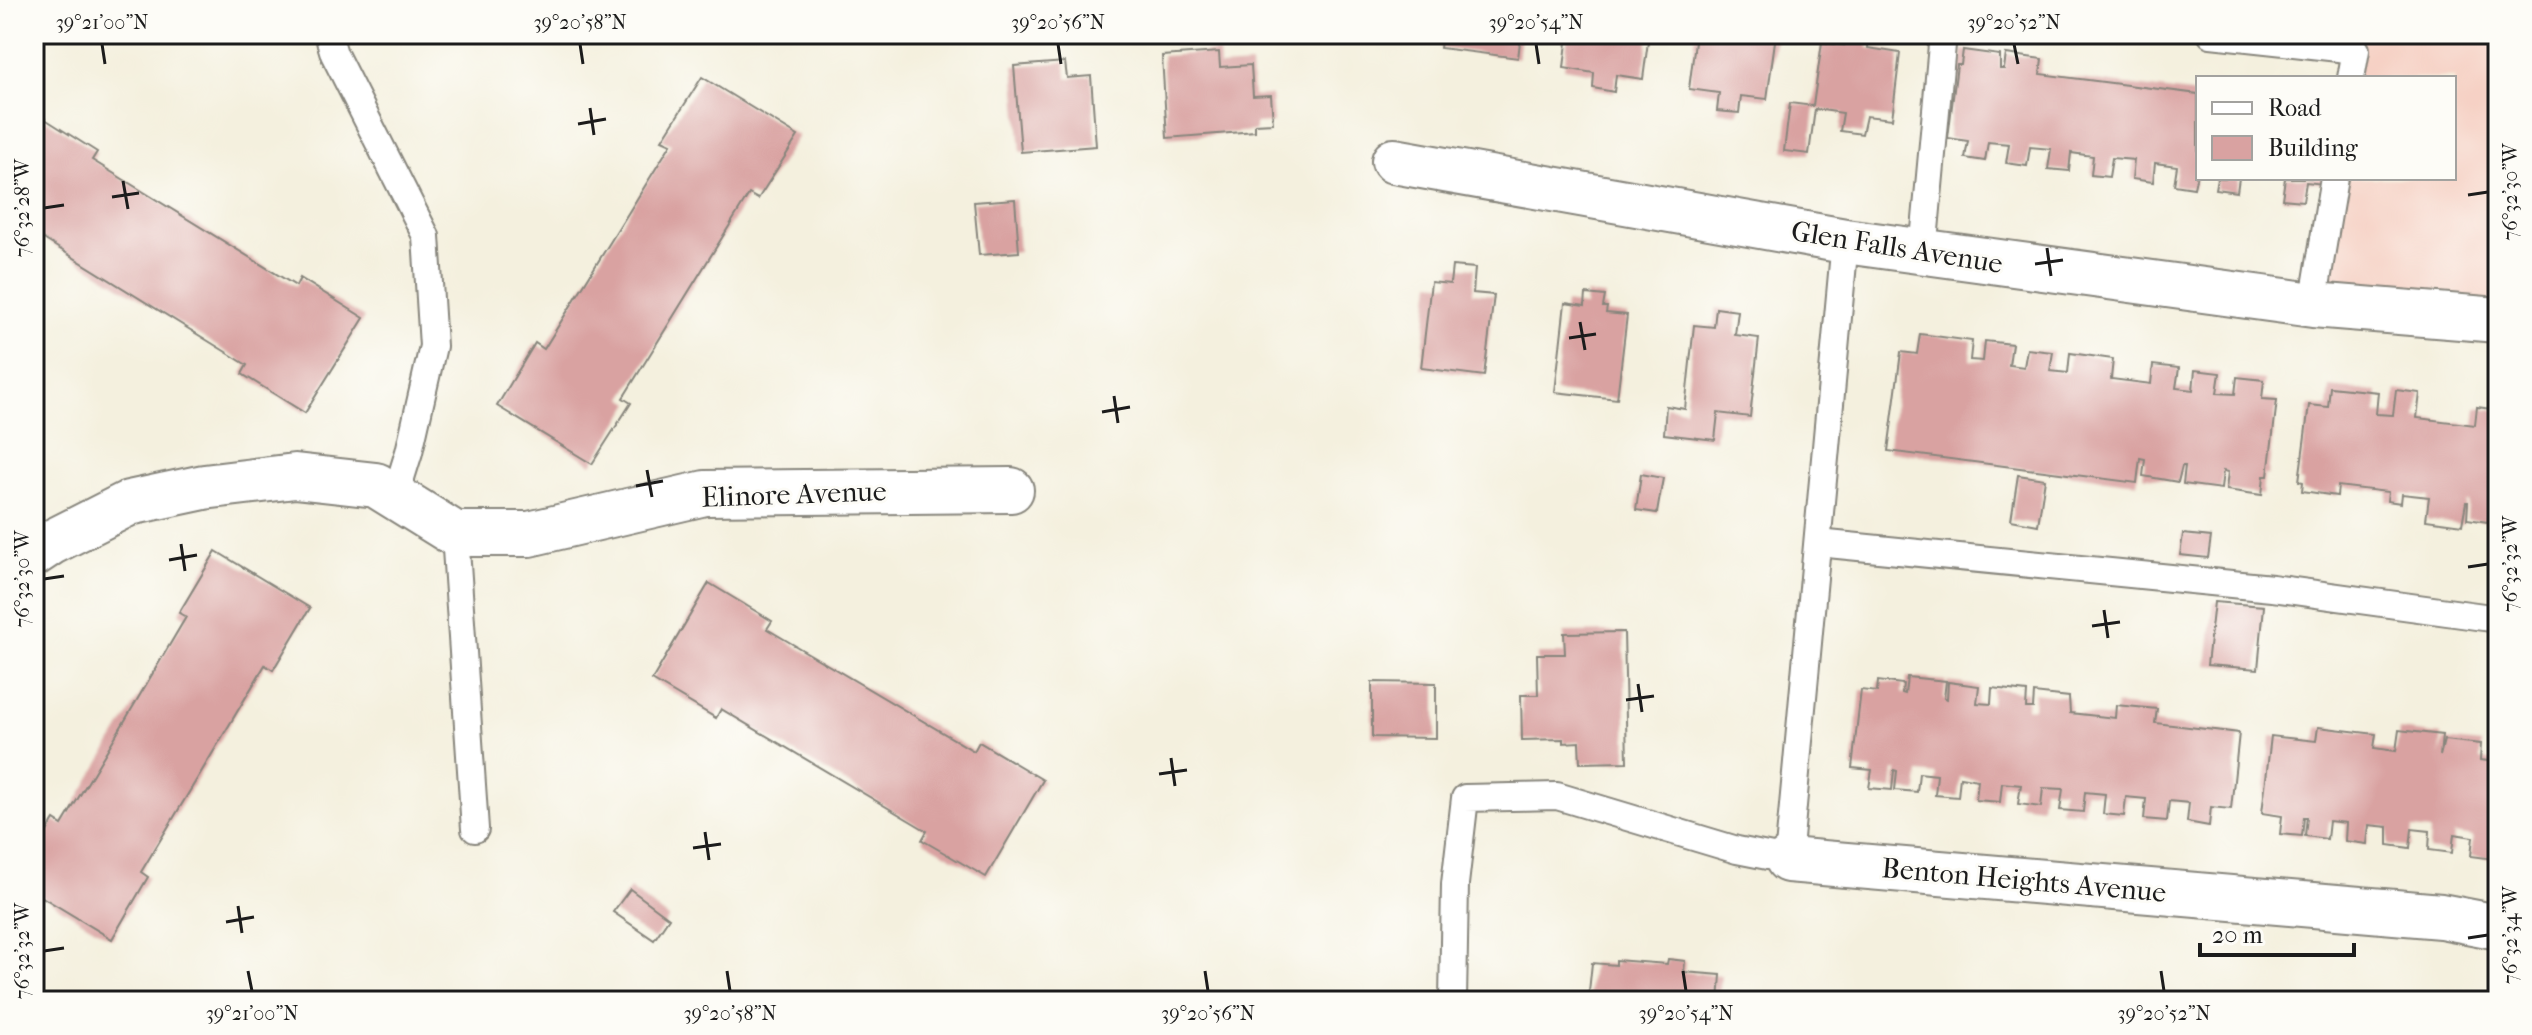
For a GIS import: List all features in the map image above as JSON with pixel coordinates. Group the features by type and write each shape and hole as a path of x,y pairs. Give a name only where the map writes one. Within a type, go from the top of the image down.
{"street":[{"name":"Glen Falls Avenue","path":"1394,161 1845,241 2313,305 2498,320"},
{"path":"34,554 129,503 204,487 295,476 376,485 455,534"},
{"name":"Elinore Avenue","path":"455,534 529,534 705,493 1011,490"},
{"name":"Benton Heights Avenue","path":"1788,860 2441,916 2498,927"}],"lane":[{"path":"328,34 334,54 426,236 433,346 409,452 395,497"},
{"path":"1923,252 1943,34"},
{"path":"2211,34 2356,50 2351,76"},
{"path":"2313,305 2334,180"},
{"path":"1453,1001 1455,884 1465,798 1557,796 1737,850 1788,860 1845,241"},
{"path":"455,534 475,829"},
{"path":"1818,543 2272,588 2498,619"}],"shaded area":[{"path":"2302,34 2498,34 2498,314 2326,293 2341,180 2456,180 2456,76 2355,76 2359,43"}],"building":[{"path":"1442,34 1521,34 1518,58 1440,48"},
{"path":"1568,34 1649,34 1643,79 1616,75 1614,92 1593,88 1594,73 1564,68"},
{"path":"1696,34 1776,34 1767,99 1741,96 1739,113 1717,111 1719,93 1689,89"},
{"path":"1845,34 1869,34 1868,48 1900,53 1892,119 1866,116 1862,134 1840,131 1843,113 1815,109 1809,154 1784,151 1790,103 1813,106 1822,42 1844,45"},
{"path":"1963,50 2000,55 2000,69 2004,69 2006,54 2042,59 2040,74 2196,94 2194,188 2174,185 2177,166 2155,163 2153,182 2132,179 2134,160 2112,158 2109,177 2091,175 2093,156 2071,153 2069,171 2048,169 2051,149 2030,147 2027,166 2006,163 2009,144 1988,142 1985,161 1965,158 1968,141 1948,138 1957,65 1961,65"},
{"path":"1219,52 1220,67 1251,65 1253,96 1271,95 1273,123 1255,124 1255,131 1167,138 1162,56"},
{"path":"1065,62 1067,78 1091,76 1096,146 1021,152 1014,66"},
{"path":"702,77 798,136 758,199 749,194 623,398 631,403 592,464 497,406 535,343 544,349 671,144 662,140"},
{"path":"34,112 97,152 92,160 296,286 300,278 364,318 305,413 242,374 247,365 42,238 37,246 34,244"},
{"path":"2217,180 2239,180 2237,192 2215,189"},
{"path":"2285,180 2325,180 2324,184 2306,182 2303,201 2282,199"},
{"path":"1015,199 1019,252 979,255 974,202"},
{"path":"1452,266 1475,268 1473,293 1494,295 1484,376 1421,368 1431,282 1450,284"},
{"path":"1586,294 1605,296 1603,307 1607,307 1606,313 1627,315 1617,399 1555,392 1565,303 1585,306"},
{"path":"1716,308 1738,311 1735,335 1759,338 1750,417 1718,413 1715,440 1664,434 1666,406 1685,409 1694,325 1714,327"},
{"path":"1920,334 1972,341 1970,360 1983,361 1985,341 2012,344 2009,365 2024,367 2027,349 2053,352 2050,371 2068,373 2070,353 2113,359 2111,379 2151,384 2153,365 2179,368 2176,388 2193,390 2195,370 2220,373 2217,393 2235,394 2237,377 2264,380 2262,399 2277,400 2268,476 2264,476 2262,495 2226,490 2228,472 2223,471 2221,489 2183,484 2185,466 2182,466 2178,482 2143,476 2145,459 2140,458 2137,483 1888,451 1901,352 1917,354"},
{"path":"2330,387 2378,392 2376,414 2393,415 2396,390 2420,393 2417,418 2475,425 2477,407 2498,410 2498,506 2490,505 2488,522 2467,519 2468,502 2462,525 2426,520 2429,497 2402,494 2401,503 2387,501 2388,492 2338,486 2337,496 2302,491 2303,482 2299,481 2309,405 2328,407"},
{"path":"1641,474 1663,478 1657,513 1636,510"},
{"path":"2018,475 2045,479 2038,525 2011,520"},
{"path":"2183,534 2211,537 2208,558 2180,555"},
{"path":"216,551 310,608 273,670 265,665 141,872 148,877 112,939 34,892 34,853 54,820 62,825 186,617 179,613"},
{"path":"709,583 772,621 767,629 974,751 979,742 1043,780 986,877 922,840 927,831 721,709 716,718 652,680"},
{"path":"2214,602 2264,606 2258,669 2207,665"},
{"path":"1624,632 1627,762 1580,763 1579,742 1563,743 1563,739 1522,740 1521,695 1538,695 1537,654 1565,654 1564,633"},
{"path":"1907,677 1946,681 1944,698 1947,699 1948,682 1979,686 1977,703 1991,704 1992,688 2027,692 2026,708 2033,708 2034,693 2069,697 2070,713 2115,718 2116,705 2157,709 2155,723 2239,733 2231,809 2211,807 2209,826 2187,822 2189,803 2169,801 2167,821 2144,819 2146,799 2126,797 2124,816 2103,814 2105,794 2085,792 2083,812 2060,810 2063,789 2043,788 2041,807 2018,804 2021,785 2002,783 2000,802 1976,800 1978,780 1960,777 1958,797 1935,795 1937,775 1919,773 1917,792 1895,790 1897,771 1894,770 1892,790 1869,788 1872,770 1852,768 1861,690 1877,692 1878,681 1903,684 1902,693 1905,694"},
{"path":"1372,682 1436,683 1436,738 1372,737"},
{"path":"2318,727 2376,734 2374,748 2396,751 2399,730 2442,735 2440,756 2444,740 2481,744 2480,760 2498,762 2498,839 2494,859 2471,856 2473,837 2454,834 2452,853 2429,850 2430,831 2412,829 2410,848 2388,845 2388,827 2369,825 2367,844 2345,841 2346,823 2329,821 2327,839 2305,836 2307,817 2304,817 2302,836 2280,834 2282,816 2262,813 2271,736 2316,741"},
{"path":"630,889 669,918 654,940 613,912"},
{"path":"1668,959 1685,961 1684,972 1721,975 1719,1001 1588,1001 1592,963 1616,965 1616,960 1667,964"}]}
